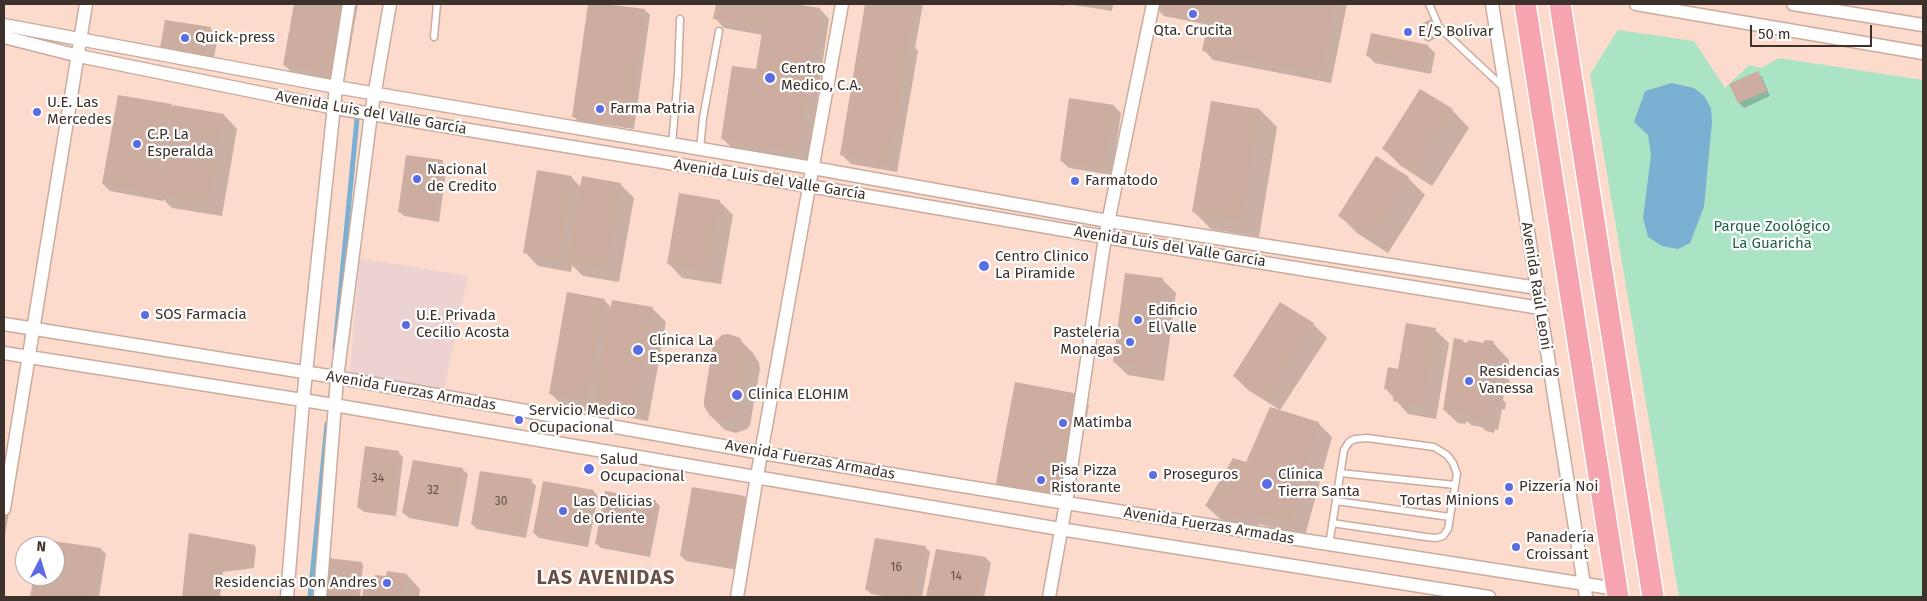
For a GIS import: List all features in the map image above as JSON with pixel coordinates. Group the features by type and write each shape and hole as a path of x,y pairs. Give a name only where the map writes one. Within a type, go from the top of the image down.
{"highway":[{"path":"1525,4 1618,593"},
{"path":"1560,4 1653,597"}],"street":[{"path":"4,510 86,4"},
{"path":"287,597 336,87 349,4"},
{"path":"320,597 336,378 371,114 390,4"},
{"path":"737,597 842,4"},
{"path":"1049,597 1066,503 1105,237 1153,4"},
{"name":"Avenida Raúl Leoni","path":"1492,4 1585,591"},
{"path":"1636,4 1923,53"},
{"path":"1793,4 1923,25"},
{"name":"Avenida Luis del Valle García","path":"4,25 375,94 812,168 1108,221 1537,288"},
{"name":"Avenida Luis del Valle García","path":"4,37 79,56 335,108 1540,308"},
{"name":"Avenida Fuerzas Armadas","path":"4,324 308,373 762,453 1329,545 1585,591 1618,593"},
{"name":"Avenida Fuerzas Armadas","path":"4,353 333,405 1060,529 1489,597"}],"lane":[{"path":"434,38 437,4"},
{"path":"1430,4 1440,28 1504,88"},
{"path":"672,144 678,75 680,19"},
{"path":"700,149 703,118 719,31"},
{"path":"1329,545 1332,523 1344,450 1349,442 1355,439 1367,438 1434,447 1447,455 1454,463 1456,474 1450,517 1448,529 1442,536 1436,538 1332,523"},
{"path":"1340,473 1455,485"},
{"path":"1336,501 1450,517"}],"shaded area":[{"name":"U.E. Privada Cecilio Acosta","path":"359,258 468,276 444,389 350,374"}],"green space":[{"name":"Parque Zoológico La Guaricha","path":"1618,30 1694,41 1725,88 1749,65 1761,68 1779,58 1923,80 1923,597 1679,597 1590,74"}],"water":[{"path":"1672,83 1694,88 1704,96 1711,108 1712,122 1704,207 1690,243 1678,249 1662,246 1648,237 1643,218 1651,155 1648,135 1634,122 1645,91"}],"building":[{"path":"294,4 347,4 335,74 283,65"},
{"path":"588,4 645,9 629,125 572,117"},
{"name":"Centro Medico, C.A.","path":"716,4 794,4 820,8 798,152 721,139 732,66 756,69 763,27 713,19"},
{"path":"865,4 915,4 888,163 840,155"},
{"name":"Qta. Crucita","path":"1157,4 1208,4 1205,19 1155,9"},
{"path":"1212,4 1335,4 1321,74 1202,51"},
{"path":"1431,19 1439,34 1425,41 1418,26"},
{"name":"Quick-press","path":"165,20 211,27 206,56 160,48"},
{"path":"1371,33 1428,45 1424,68 1366,56"},
{"path":"1758,71 1767,91 1738,103 1729,84"},
{"path":"1420,89 1453,109 1415,169 1382,149"},
{"name":"C.P. La Esperalda","path":"118,95 172,104 156,194 102,184"},
{"path":"1069,98 1114,105 1105,168 1060,161"},
{"path":"1211,101 1260,109 1241,221 1192,212"},
{"path":"173,105 224,114 209,203 157,195"},
{"path":"406,155 443,160 434,217 398,212"},
{"path":"1376,156 1409,177 1371,237 1338,216"},
{"path":"537,170 572,176 558,259 523,253"},
{"path":"582,176 621,183 606,269 568,263"},
{"path":"679,193 720,200 708,271 667,264"},
{"name":"Edificio El Valle","path":"1125,273 1163,278 1151,368 1113,362"},
{"path":"567,292 605,299 587,401 549,394"},
{"path":"612,300 653,307 635,408 595,401"},
{"path":"1280,302 1314,323 1266,398 1233,376"},
{"path":"1406,323 1436,328 1423,406 1393,401 1394,391 1384,389 1388,367 1398,369"},
{"path":"728,334 740,338 746,348 747,355 737,411 734,416 722,420 710,416 704,406 704,400 713,344 722,335"},
{"name":"Residencias Vanessa","path":"1454,338 1467,343 1468,340 1484,343 1484,340 1494,341 1493,345 1496,345 1493,366 1496,366 1495,375 1492,374 1490,387 1493,388 1491,397 1488,396 1485,417 1481,416 1481,420 1471,418 1472,415 1456,412 1457,410 1443,410"},
{"path":"1015,382 1079,394 1060,500 995,488"},
{"path":"1270,407 1319,422 1291,523 1245,511 1242,519 1205,506 1233,458 1246,462"},
{"path":"365,446 399,451 391,512 357,508"},
{"path":"413,460 463,468 453,523 402,513"},
{"path":"480,471 532,479 521,534 471,524"},
{"path":"543,481 594,490 583,543 533,533"},
{"path":"692,487 745,496 733,565 680,556"},
{"path":"605,491 656,500 646,553 595,544"},
{"path":"189,533 255,545 252,566 221,571 218,597 182,597"},
{"path":"875,538 926,546 916,597 865,590"},
{"path":"65,543 101,548 94,597 30,597 32,586 65,586"},
{"path":"936,549 986,557 979,597 926,597"},
{"path":"328,558 362,562 358,597 324,597"},
{"name":"Residencias Don Andres","path":"387,571 407,574 403,597 362,597 364,586 368,586 369,579 374,579 375,575 386,576"}],"waterway":[{"path":"335,348 357,119"},
{"path":"310,597 327,424"}],"place":[{"name":"Qta. Crucita","path":"1193,14"},
{"name":"E/S Bolívar","path":"1408,32"},
{"name":"Quick-press","path":"185,38"},
{"name":"Centro Medico, C.A.","path":"770,78"},
{"name":"Farma Patria","path":"600,109"},
{"name":"U.E. Las Mercedes","path":"37,112"},
{"name":"C.P. La Esperalda","path":"137,144"},
{"name":"Nacional de Credito","path":"417,179"},
{"name":"Farmatodo","path":"1075,181"},
{"name":"Centro Clinico La Piramide","path":"984,266"},
{"name":"SOS Farmacia","path":"145,315"},
{"name":"Edificio El Valle","path":"1138,320"},
{"name":"U.E. Privada Cecilio Acosta","path":"406,325"},
{"name":"Pasteleria Monagas","path":"1130,342"},
{"name":"Clínica La Esperanza","path":"638,350"},
{"name":"Residencias Vanessa","path":"1469,381"},
{"name":"Clinica ELOHIM","path":"737,395"},
{"name":"Servicio Medico Ocupacional","path":"519,420"},
{"name":"Matimba","path":"1063,423"},
{"name":"Salud Ocupacional","path":"589,469"},
{"name":"Proseguros","path":"1153,475"},
{"name":"Pisa Pizza Ristorante","path":"1041,480"},
{"name":"Clínica Tierra Santa","path":"1267,484"},
{"name":"Pizzería Noi","path":"1509,487"},
{"name":"Tortas Minions","path":"1509,501"},
{"name":"Las Delicias de Oriente","path":"563,511"},
{"name":"Panadería Croissant","path":"1516,547"},
{"name":"Residencias Don Andres","path":"387,583"}],"district":[{"name":"LAS AVENIDAS","path":"606,578"}]}
